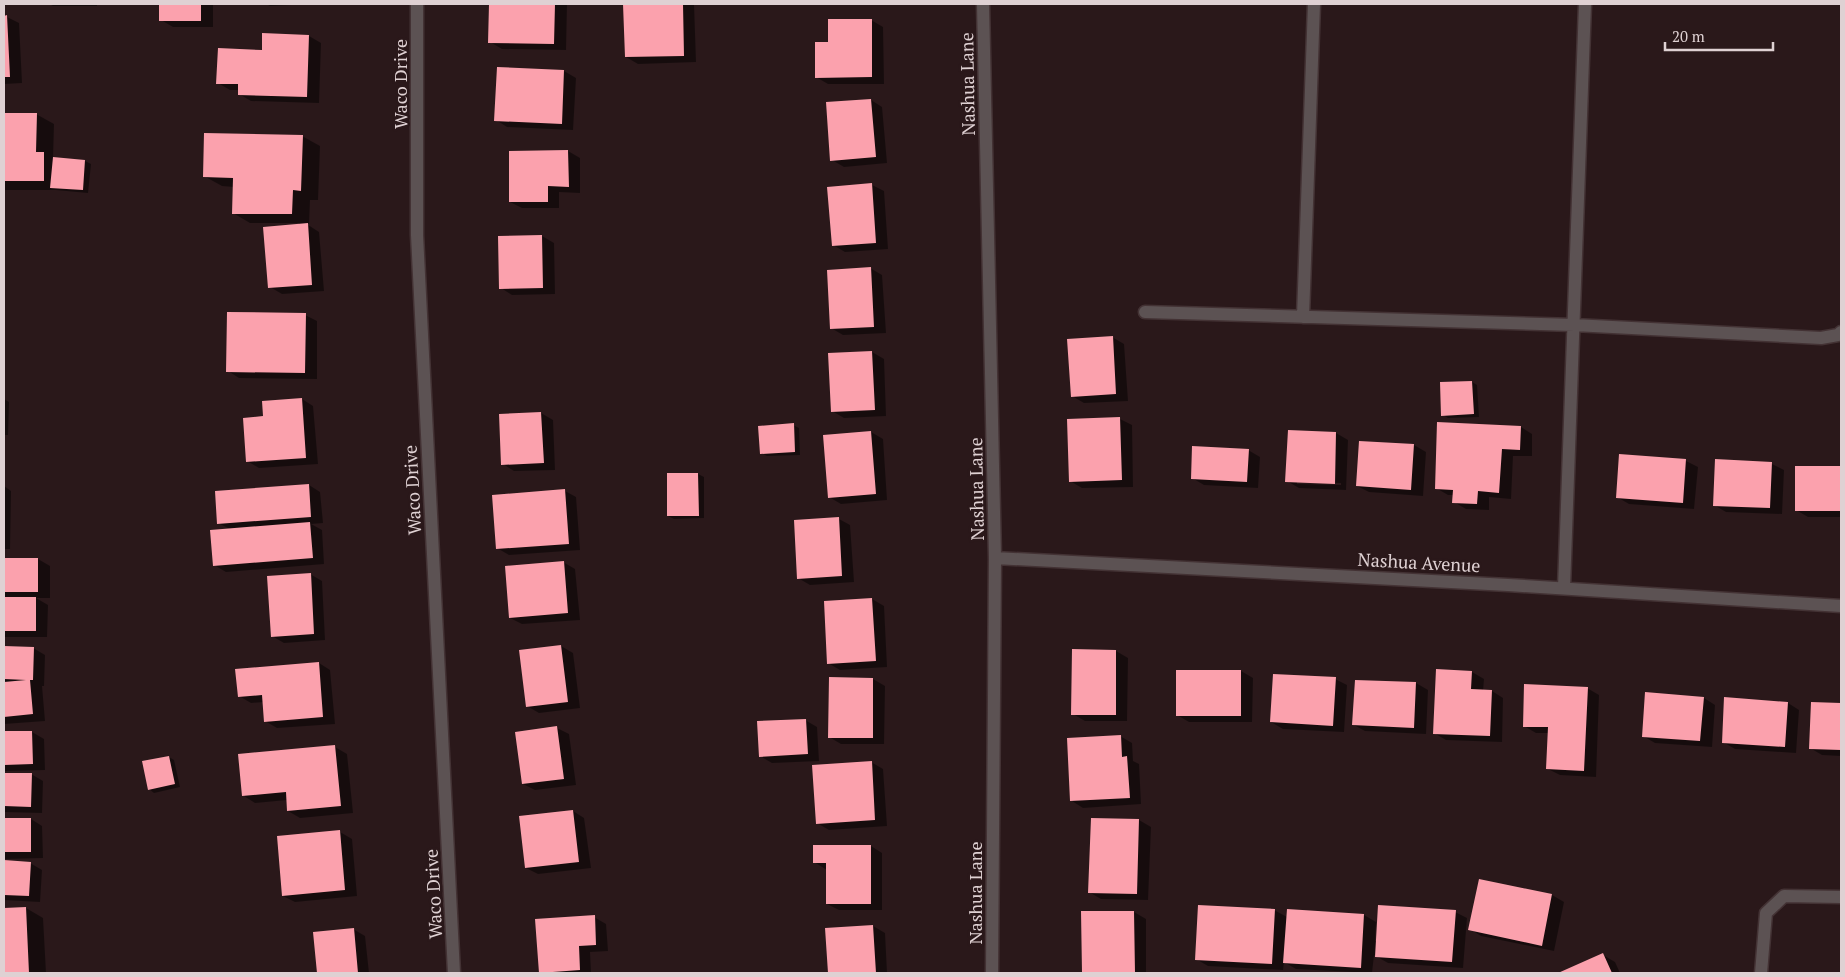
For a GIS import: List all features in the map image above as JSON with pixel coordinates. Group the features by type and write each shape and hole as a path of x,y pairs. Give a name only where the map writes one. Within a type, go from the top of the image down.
{"street":[{"name":"Waco Drive","path":"417,4 417,235 454,973"},
{"name":"Nashua Lane","path":"983,4 995,558 992,973"},
{"path":"1303,317 1314,4"},
{"path":"1564,588 1585,4"},
{"path":"1145,312 1574,325 1821,338 1838,335 1841,332"},
{"name":"Nashua Avenue","path":"995,558 1564,588 1841,606"},
{"path":"1761,973 1766,912 1784,896 1841,897"}],"building":[{"path":"159,4 201,4 201,21 159,21"},
{"path":"489,4 555,4 554,44 488,43"},
{"path":"623,4 683,4 684,56 625,57"},
{"path":"7,15 10,77 4,77 4,16"},
{"path":"828,19 872,19 872,77 815,78 815,42 828,42"},
{"path":"262,33 309,35 307,97 238,95 238,84 216,84 218,48 262,50"},
{"path":"497,67 564,70 562,124 494,121"},
{"path":"871,99 876,157 830,161 826,102"},
{"path":"4,113 37,113 36,152 44,152 44,181 4,181"},
{"path":"204,133 303,135 301,191 293,190 292,214 232,214 233,178 203,177"},
{"path":"568,150 569,187 548,186 548,202 509,202 509,151"},
{"path":"53,157 85,160 83,190 50,188"},
{"path":"872,183 876,243 832,246 827,187"},
{"path":"308,223 312,285 268,288 263,227"},
{"path":"542,235 543,288 499,289 498,236"},
{"path":"871,267 874,327 830,329 827,270"},
{"path":"227,312 306,313 305,373 226,372"},
{"path":"1113,336 1116,394 1071,397 1067,339"},
{"path":"872,351 875,410 831,412 828,353"},
{"path":"1472,381 1474,414 1441,416 1440,382"},
{"path":"302,398 306,458 246,462 243,418 263,416 262,401"},
{"path":"541,412 544,463 501,465 499,414"},
{"path":"1120,417 1122,480 1069,482 1067,419"},
{"path":"1437,422 1521,426 1520,450 1502,449 1499,493 1478,491 1477,504 1452,503 1453,490 1435,489"},
{"path":"794,423 795,452 760,454 758,426"},
{"path":"1288,430 1336,432 1335,484 1285,482"},
{"path":"871,431 876,494 828,498 823,435"},
{"path":"1359,441 1414,444 1411,490 1356,486"},
{"path":"1192,446 1249,449 1247,482 1191,479"},
{"path":"1619,454 1686,459 1683,503 1616,498"},
{"path":"1715,459 1772,462 1770,508 1713,506"},
{"path":"1795,466 1841,466 1841,511 1795,511"},
{"path":"667,473 698,473 699,516 667,516"},
{"path":"309,484 311,517 217,524 215,491"},
{"path":"565,489 569,544 496,549 492,495"},
{"path":"839,517 842,576 797,579 794,520"},
{"path":"310,522 313,558 213,566 210,530"},
{"path":"4,558 38,558 38,592 4,592"},
{"path":"564,561 568,613 509,618 505,566"},
{"path":"311,573 314,634 271,637 267,576"},
{"path":"4,597 36,597 36,631 4,631"},
{"path":"872,598 876,661 827,664 824,601"},
{"path":"561,645 568,702 526,707 519,650"},
{"path":"4,646 34,647 33,680 30,680 33,714 4,717 4,682 26,680 4,679"},
{"path":"1072,649 1116,650 1116,715 1071,715"},
{"path":"319,662 323,717 264,722 262,695 238,697 235,669"},
{"path":"1436,669 1472,671 1471,689 1492,690 1490,736 1433,734"},
{"path":"1176,670 1241,670 1241,716 1176,716"},
{"path":"1273,674 1336,677 1333,726 1270,722"},
{"path":"829,677 873,678 873,738 828,738"},
{"path":"1355,680 1416,682 1414,728 1352,725"},
{"path":"1524,684 1588,687 1584,771 1546,769 1548,727 1523,727"},
{"path":"1645,692 1704,697 1700,741 1642,737"},
{"path":"1724,697 1788,702 1785,747 1722,743"},
{"path":"1811,702 1841,703 1841,750 1809,749"},
{"path":"806,719 808,754 759,757 757,721"},
{"path":"557,726 564,779 522,784 515,732"},
{"path":"4,731 32,731 33,764 4,765"},
{"path":"1121,735 1122,757 1127,756 1130,798 1070,801 1067,738"},
{"path":"335,745 341,806 287,811 286,792 242,796 238,754"},
{"path":"169,756 175,784 148,790 142,761"},
{"path":"872,761 875,820 816,824 812,765"},
{"path":"4,773 32,773 31,807 4,806"},
{"path":"573,810 579,862 525,868 519,816"},
{"path":"4,818 31,818 31,852 4,852"},
{"path":"1091,818 1139,819 1137,894 1088,893"},
{"path":"340,830 345,890 282,896 277,836"},
{"path":"813,845 871,845 871,904 826,904 826,863 813,863"},
{"path":"4,860 31,862 29,896 4,895"},
{"path":"1479,879 1552,894 1542,946 1468,930"},
{"path":"1198,905 1275,909 1272,964 1195,960"},
{"path":"1378,905 1456,910 1452,962 1375,957"},
{"path":"26,907 29,973 4,973 4,908"},
{"path":"1287,909 1364,914 1361,968 1283,963"},
{"path":"1081,911 1134,911 1135,973 1082,973"},
{"path":"595,915 596,945 579,946 580,970 539,973 535,919"},
{"path":"873,925 876,973 828,973 825,928"},
{"path":"354,928 358,973 317,973 313,932"},
{"path":"1603,953 1612,973 1558,973"}]}
